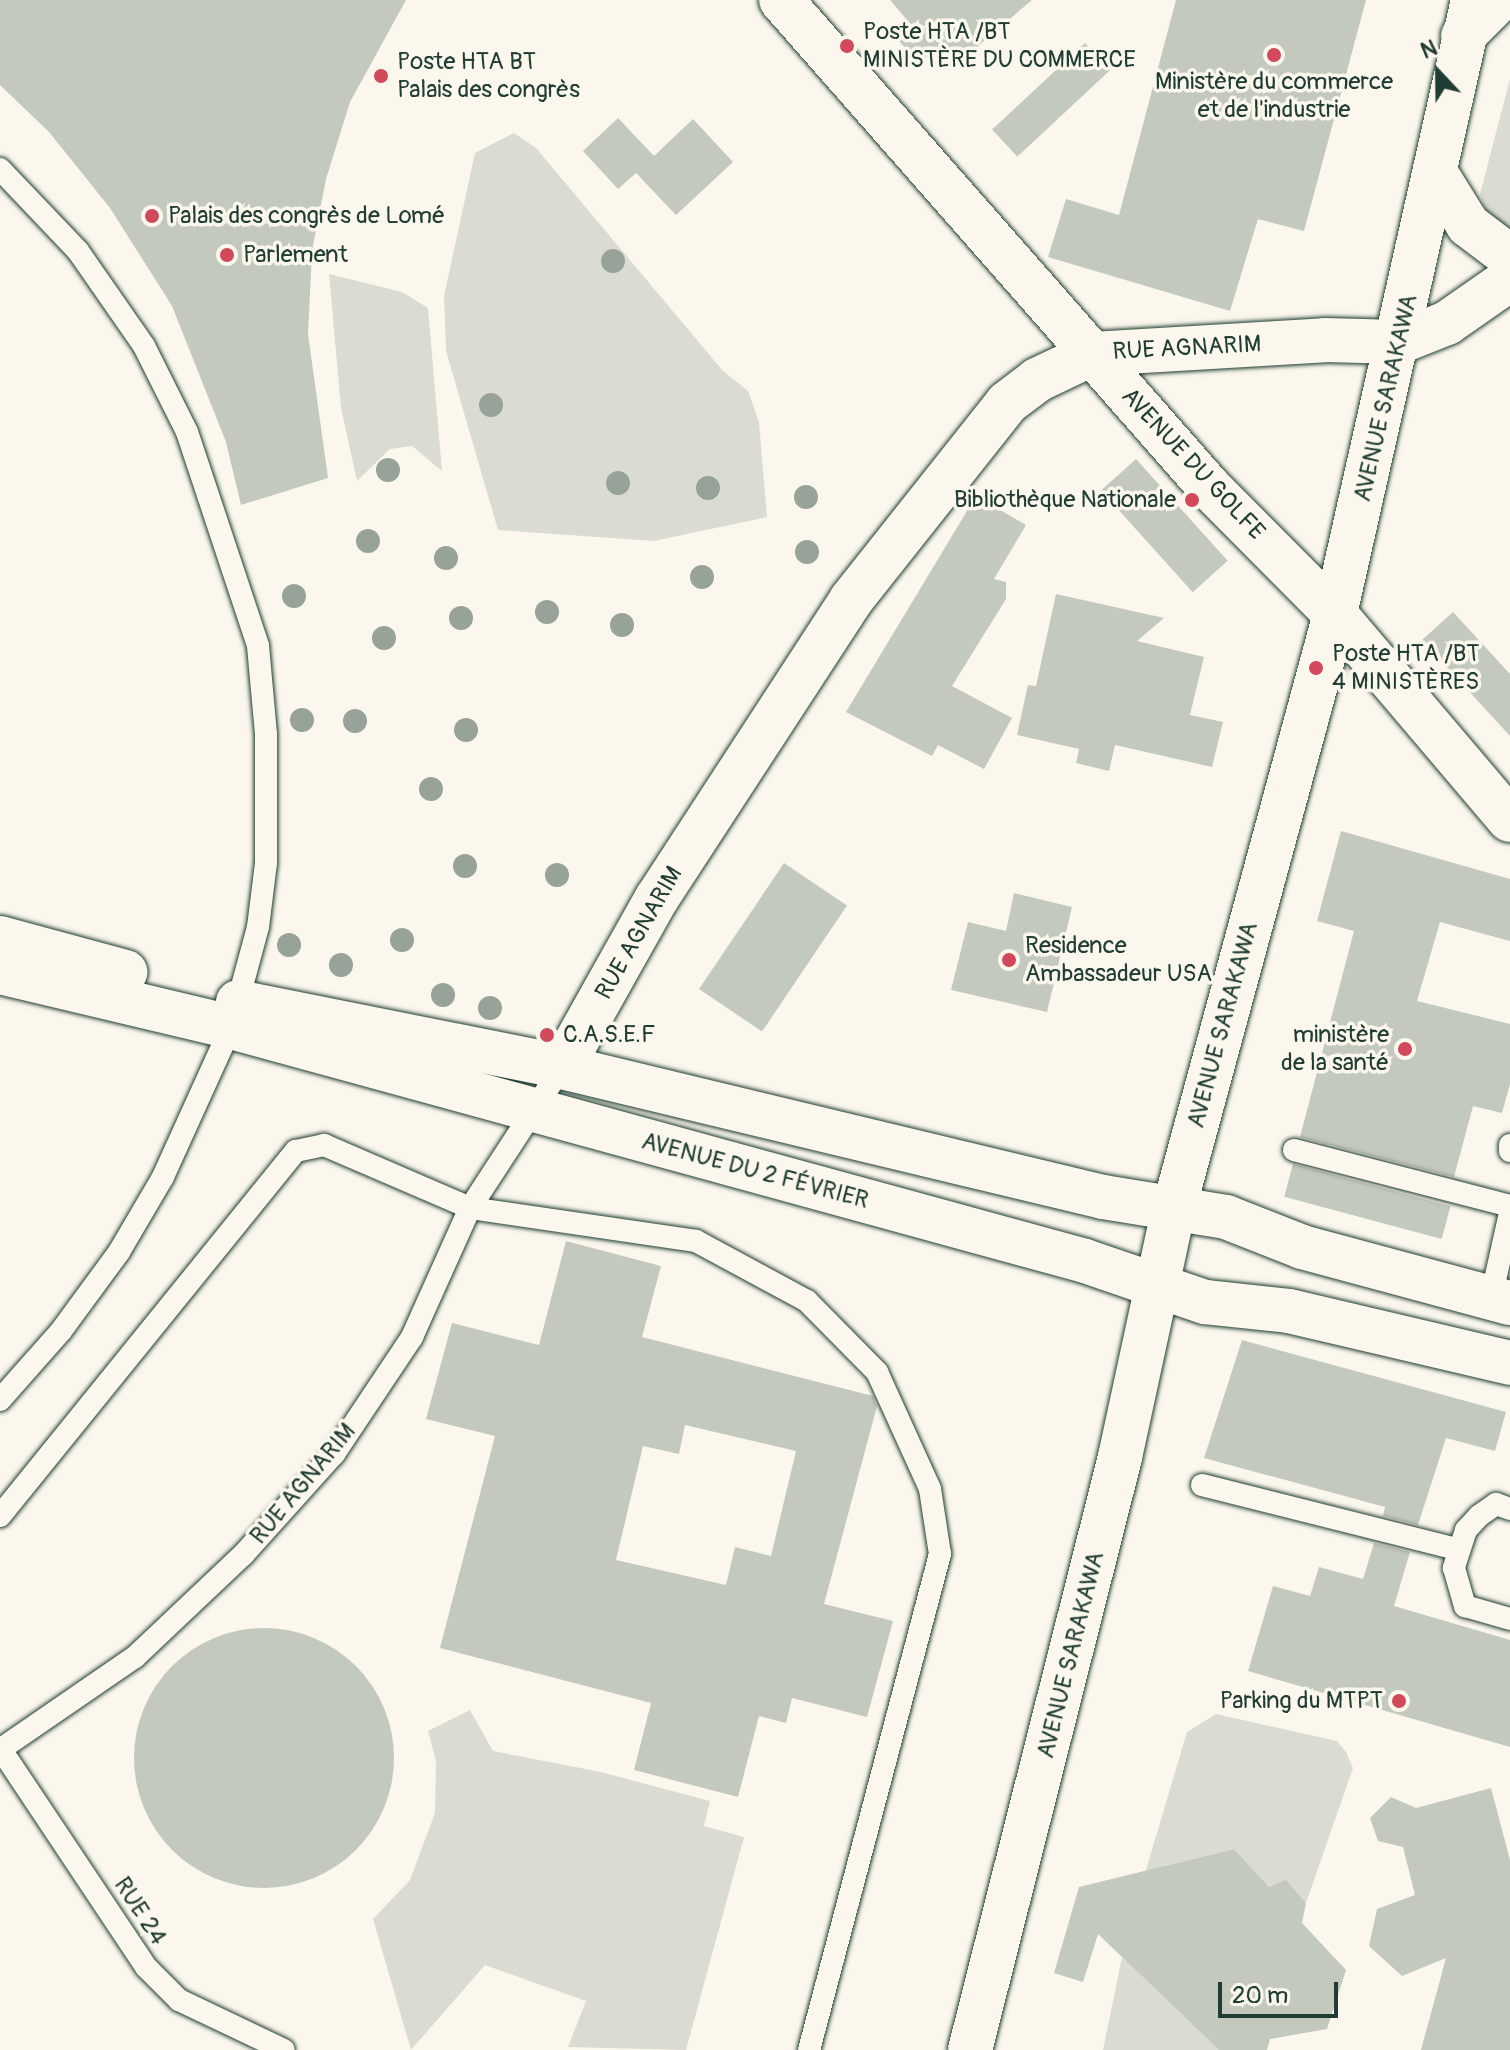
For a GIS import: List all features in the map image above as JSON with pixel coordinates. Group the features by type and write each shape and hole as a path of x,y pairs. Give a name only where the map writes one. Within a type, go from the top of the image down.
{"street":[{"name":"AVENUE DU GOLFE","path":"781,0 1209,487 1335,614 1510,820"},
{"path":"1468,18 1499,0"},
{"name":"AVENUE SARAKAWA","path":"970,2050 1116,1472 1174,1208 1335,614 1437,175 1468,18"},
{"path":"1437,175 1468,225 1510,257"},
{"path":"1399,342 1447,323 1510,279"},
{"name":"RUE AGNARIM","path":"562,1067 657,898 851,600 1007,403 1037,380 1092,354 1325,340 1399,342"},
{"name":"AVENUE DU 2 FÉVRIER","path":"0,938 533,1112 1085,1261 1205,1302 1289,1311 1510,1363"},
{"name":"AVENUE DU 2 FÉVRIER","path":"0,972 233,1014 562,1067 1074,1191 1226,1217 1302,1247 1500,1300"},
{"path":"1289,1311 1302,1247"}],"lane":[{"path":"0,169 78,251 144,346 192,445 258,646 266,734 266,863 258,927 233,1014 163,1177 119,1252 61,1331 0,1400"},
{"name":"RUE AGNARIM","path":"0,1748 135,1657 243,1555 334,1454 412,1337 470,1208 562,1067"},
{"path":"0,1516 296,1151 324,1145 470,1208 696,1241 807,1301 877,1372 930,1489 940,1554 809,2050"},
{"path":"1294,1150 1510,1206"},
{"path":"1500,1300 1510,1213"},
{"path":"1202,1485 1457,1549"},
{"path":"1510,1509 1496,1504 1479,1516 1457,1549 1454,1568 1465,1606 1510,1619"},
{"name":"RUE 24","path":"0,1748 146,1967 179,2000 284,2050"}],"shaded area":[{"path":"1510,79 1510,230 1489,218 1480,194"},
{"path":"514,133 536,148 723,371 748,391 759,422 767,517 654,541 498,530 446,351 444,296 475,153"},
{"path":"329,274 402,292 428,308 442,471 412,446 390,449 357,481 341,408"},
{"path":"470,1710 493,1751 601,1772 710,1801 704,1826 744,1837 686,2050 568,2047 586,2001 485,1965 411,2050 373,1919 410,1880 435,1813 436,1762 428,1731"},
{"path":"1216,1714 1337,1741 1346,1752 1353,1768 1306,1903 1286,1881 1269,1887 1234,1849 1164,1866 1129,1927 1187,1732"},
{"path":"1122,1957 1219,2050 1103,2050"}],"building":[{"name":"Parlement","path":"0,0 406,0 350,102 326,179 312,251 308,334 328,478 241,505 226,442 172,306 110,208 49,132 0,85"},
{"path":"890,0 1032,0 952,68 935,49 919,63 898,40 913,27"},
{"path":"1176,0 1366,0 1304,231 1258,219 1230,311 1048,257 1066,199 1119,215"},
{"path":"1085,43 1110,70 1017,157 992,130"},
{"path":"618,118 654,156 693,119 733,162 676,215 636,173 618,189 583,151"},
{"path":"1136,459 1228,561 1193,592 1101,490"},
{"path":"976,496 1026,525 994,579 1006,582 1006,599 952,686 1012,718 984,769 938,745 932,756 846,712"},
{"path":"1056,594 1164,618 1137,641 1204,657 1190,715 1223,722 1212,767 1115,745 1109,771 1076,763 1079,749 1017,735 1028,685 1036,686"},
{"path":"1453,612 1510,674 1510,736 1422,640"},
{"path":"1341,831 1510,879 1510,941 1440,922 1417,1001 1510,1024 1510,1084 1502,1113 1473,1106 1454,1177 1300,1137 1354,931 1317,921"},
{"path":"784,863 847,905 762,1032 699,989"},
{"name":"Residence Ambassadeur USA","path":"1014,893 1072,907 1047,1012 951,990 968,922 1006,931"},
{"path":"1293,1164 1450,1206 1442,1239 1284,1197"},
{"path":"566,1241 661,1266 642,1337 873,1396 877,1406 824,1604 893,1621 867,1717 792,1698 786,1723 759,1716 738,1797 634,1770 651,1703 440,1648 495,1436 426,1419 452,1323 539,1345","holes":["685,1425 796,1451 771,1556 735,1547 726,1585 616,1560 643,1446 679,1454"]},
{"path":"1242,1340 1506,1412 1495,1451 1446,1438 1418,1525 1383,1516 1385,1507 1204,1458"},
{"path":"1374,1543 1410,1552 1394,1606 1510,1640 1510,1747 1248,1671 1273,1586 1310,1596 1319,1567 1363,1579"},
{"path":"264,1628 314,1638 356,1666 384,1708 394,1758 384,1808 356,1850 314,1878 264,1888 214,1878 172,1850 144,1808 134,1758 144,1708 172,1666 214,1638"},
{"path":"1491,1788 1510,1860 1510,2050 1421,2050 1446,1958 1402,1976 1369,1946 1377,1909 1415,1895 1403,1847 1378,1841 1370,1818 1391,1797 1416,1808"},
{"path":"1234,1849 1269,1887 1286,1880 1306,1903 1302,1923 1346,1970 1327,2029 1270,2039 1267,2050 1219,2050 1098,1934 1083,1982 1054,1973 1079,1887"}],"place":[{"name":"Poste HTA /BT MINISTÈRE DU COMMERCE","path":"847,46"},
{"name":"Ministère du commerce et de l'industrie","path":"1274,55"},
{"name":"Poste HTA BT Palais des congrès","path":"381,76"},
{"name":"Palais des congrès de Lomé","path":"152,216"},
{"name":"Parlement","path":"227,255"},
{"name":"Bibliothèque Nationale","path":"1192,500"},
{"name":"Poste HTA /BT 4 MINISTÈRES","path":"1316,668"},
{"name":"Residence Ambassadeur USA","path":"1009,960"},
{"name":"C.A.S.E.F","path":"547,1035"},
{"name":"ministère de la santé","path":"1405,1049"},
{"name":"Parking du MTPT","path":"1399,1701"}]}
